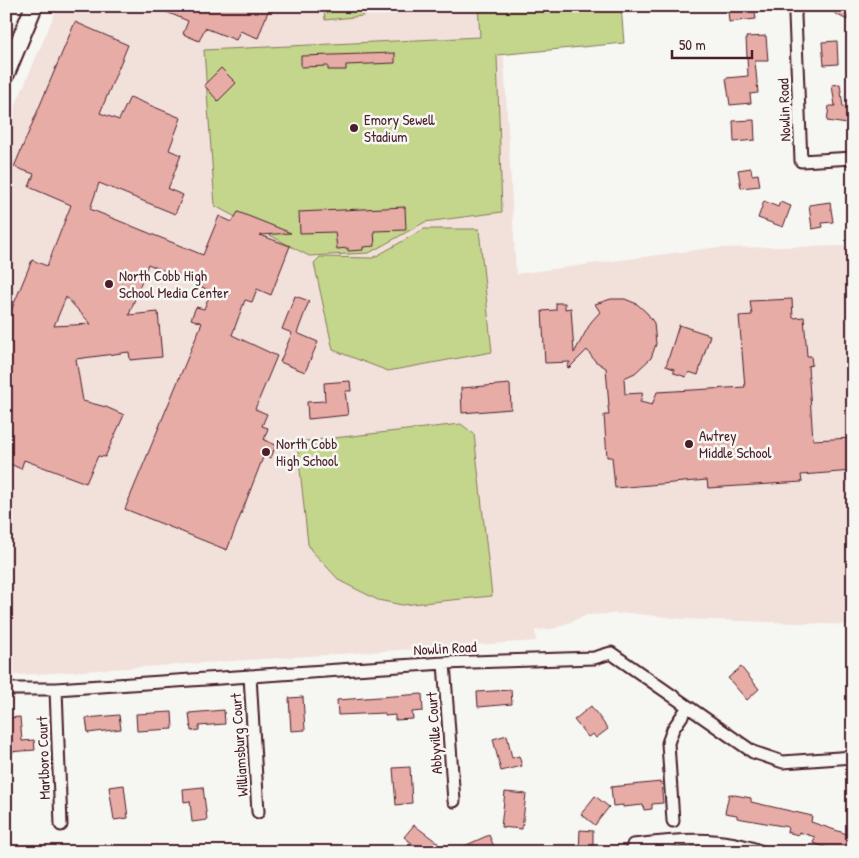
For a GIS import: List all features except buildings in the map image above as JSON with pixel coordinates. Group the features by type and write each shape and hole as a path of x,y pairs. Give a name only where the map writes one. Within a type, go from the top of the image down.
{"main road":[{"path":"6,74 34,6"}],"street":[{"name":"Nowlin Road","path":"796,6 801,161 853,158"},
{"name":"Nowlin Road","path":"6,690 56,689 444,663 594,658 611,653 752,752 783,762 853,757"},
{"name":"Abbyville Court","path":"444,663 454,801"},
{"name":"Williamsburg Court","path":"250,676 258,812"},
{"name":"Marlboro Court","path":"56,689 61,825"},
{"path":"674,821 668,743 673,729 688,706"},
{"path":"633,852 633,845 667,841 728,841 762,852"}],"shaded area":[{"name":"North Cobb High School","path":"58,6 501,6 516,274 711,248 853,246 853,625 684,619 629,613 587,615 553,629 535,630 536,641 6,676 6,128"}],"green space":[{"path":"324,6 362,6 363,16 325,20"},
{"name":"Emory Sewell Stadium","path":"478,6 621,6 624,43 497,55 502,212 425,222 369,253 309,256 215,206 204,50 480,37"},
{"path":"424,229 479,229 492,352 388,371 333,350 314,263 320,257 373,258"},
{"path":"461,424 474,434 492,596 402,605 378,600 340,581 311,550 308,544 297,442"}],"place":[{"name":"Emory Sewell Stadium","path":"354,128"},
{"name":"North Cobb High School Media Center","path":"109,284"},
{"name":"Awtrey Middle School","path":"689,444"},
{"name":"North Cobb High School","path":"266,452"}]}
